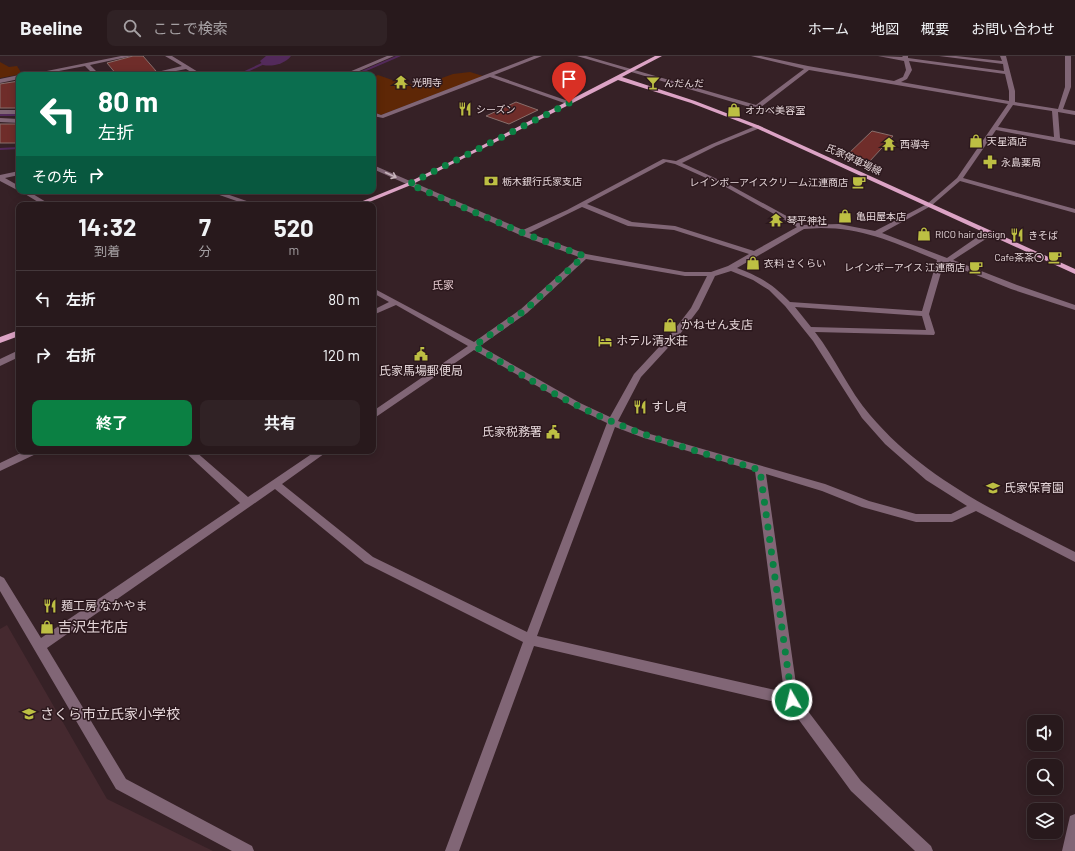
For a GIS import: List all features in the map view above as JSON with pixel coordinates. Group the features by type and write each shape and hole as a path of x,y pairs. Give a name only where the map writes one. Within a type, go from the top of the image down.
{"main road":[{"path":"364,202 409,184 659,56"},
{"name":"氏家停車場線","path":"618,78 693,102 758,127 1075,272"},
{"path":"0,340 16,334"}],"street":[{"path":"45,72 129,56"},
{"path":"171,56 195,72"},
{"path":"352,72 391,56"},
{"path":"376,115 381,117 539,56"},
{"path":"580,56 630,72 777,113"},
{"path":"754,56 808,68 1075,113"},
{"path":"881,56 906,58 1006,73"},
{"path":"942,56 1004,63"},
{"path":"876,233 929,205 959,179 1012,102 1012,91 1006,73 1003,56"},
{"path":"1057,139 1058,111 1068,87 1066,68 1068,56"},
{"path":"895,83 905,78 909,70 906,58"},
{"path":"86,64 95,72"},
{"path":"163,72 187,67"},
{"path":"756,107 808,68"},
{"path":"489,75 569,103"},
{"path":"0,81 16,78"},
{"path":"0,112 16,112"},
{"path":"0,120 16,121"},
{"path":"677,162 758,127"},
{"path":"994,128 1075,143"},
{"path":"523,233 665,160 677,162 726,185 802,226"},
{"path":"376,168 523,233 584,256 685,274 712,274 732,268 802,226 852,226 876,233 1014,287 1075,308"},
{"path":"0,178 16,174"},
{"path":"0,178 16,187"},
{"path":"959,179 1075,211"},
{"path":"28,194 43,202"},
{"path":"220,194 245,202"},
{"path":"581,204 631,224 675,228 755,254"},
{"path":"808,329 931,333 925,314 944,260 989,233"},
{"path":"376,414 524,311 584,256"},
{"path":"732,268 756,278 772,288 788,304 817,340 865,416 888,442 930,477 976,506 1075,557"},
{"path":"452,851 612,422 637,376 674,336 695,309 712,274"},
{"path":"376,292 577,405 612,422 647,436 825,488 866,504 916,518 952,518 976,506"},
{"path":"376,312 396,302"},
{"path":"788,304 925,314"},
{"path":"0,363 16,355"},
{"path":"0,466 27,454"},
{"path":"192,454 246,504"},
{"path":"38,647 319,454"},
{"path":"760,470 792,700 856,786 926,851"},
{"path":"275,484 369,560 530,640 792,700"},
{"path":"0,581 121,784 247,851"},
{"path":"1069,851 1075,821"}],"shaded area":[{"path":"0,62 9,67 17,66 21,72 16,72 16,75 0,78"},
{"path":"470,72 483,76 381,115 376,113 376,76 378,75 395,81 400,79 417,87 453,74"},
{"name":"さくら市立氏家小学校","path":"7,625 107,799 213,851 0,851 0,629"}],"building":[{"path":"133,56 143,56 156,71 114,72 107,63"},
{"path":"16,81 16,108 0,108 0,84"},
{"path":"516,102 538,110 509,124 486,116"},
{"path":"0,124 16,124 16,143 0,143"},
{"path":"872,131 893,136 869,162 846,156"}],"waterway":[{"path":"269,61 282,56"},
{"path":"361,72 399,56"},
{"path":"245,72 269,61"},
{"path":"0,115 16,115"},
{"path":"0,149 16,148"}],"place":[{"name":"光明寺","path":"401,82"},
{"name":"んだんだ","path":"653,83"},
{"name":"シーズン","path":"465,109"},
{"name":"オカベ美容室","path":"734,110"},
{"name":"天星酒店","path":"976,141"},
{"name":"西導寺","path":"889,144"},
{"name":"永島薬局","path":"990,162"},
{"name":"栃木銀行氏家支店","path":"491,181"},
{"name":"レインボーアイスクリーム江連商店","path":"859,182"},
{"name":"亀田屋本店","path":"845,216"},
{"name":"琴平神社","path":"776,220"},
{"name":"RICO hair design","path":"924,234"},
{"name":"きそば","path":"1017,235"},
{"name":"Cafe茶茶〇","path":"1055,257"},
{"name":"衣料 さくらい","path":"753,263"},
{"name":"レインボーアイス 江連商店","path":"976,267"},
{"name":"かねせん支店","path":"670,325"},
{"name":"ホテル清水荘","path":"605,341"},
{"name":"氏家馬場郵便局","path":"421,354"},
{"name":"すし貞","path":"640,407"},
{"name":"氏家税務署","path":"553,432"},
{"name":"氏家保育園","path":"993,488"},
{"name":"麺工房 なかやま","path":"50,606"},
{"name":"吉沢生花店","path":"47,627"},
{"name":"さくら市立氏家小学校","path":"29,714"}],"district":[{"name":"氏家","path":"443,285"}],"route":[{"path":"569,103 409,184 523,233 584,256 524,311 474,346 577,405 612,422 647,436 760,470 792,700"}]}
